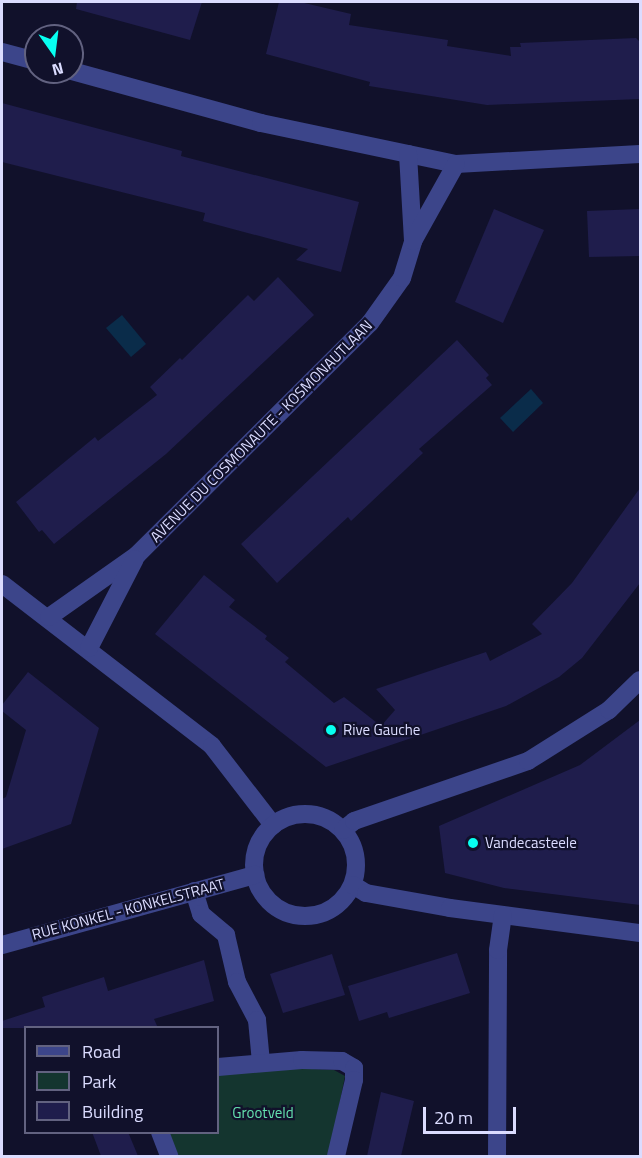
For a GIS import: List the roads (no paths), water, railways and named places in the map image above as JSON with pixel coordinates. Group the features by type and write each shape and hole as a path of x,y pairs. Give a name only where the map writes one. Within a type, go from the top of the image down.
{"street":[{"path":"2,52 24,58"},
{"path":"84,74 261,123 456,164 640,154"},
{"name":"AVENUE DU COSMONAUTE - KOSMONAUTLAAN","path":"408,154 413,241"},
{"name":"AVENUE DU COSMONAUTE - KOSMONAUTLAAN","path":"49,617 137,555 370,323 402,278 413,241 456,164"},
{"name":"AVENUE DU COSMONAUTE - KOSMONAUTLAAN","path":"89,648 137,555"},
{"path":"2,584 49,617 212,746 273,825"},
{"path":"343,830 354,821 528,761 609,710 640,680"},
{"path":"317,815 343,830 356,856 352,885 332,909 300,916 271,903 255,876 257,848 273,825 287,817 317,815"},
{"name":"RUE KONKEL - KONKELSTRAAT","path":"2,945 255,876"},
{"path":"352,885 366,893 503,915 640,933"},
{"path":"194,891 201,914 226,935 237,982 257,1020 261,1062"},
{"path":"497,1156 498,950 503,915"},
{"path":"219,1067 261,1062 342,1061 354,1068 354,1080 336,1156"},
{"path":"161,1134 169,1156"}],"water":[{"path":"122,315 146,344 131,357 106,328"},
{"path":"531,389 543,403 513,432 500,418"}],"place":[{"name":"Rive Gauche","path":"331,730"},
{"name":"Vandecasteele","path":"473,843"}],"park label":[{"name":"Grootveld","path":"263,1113"}]}
